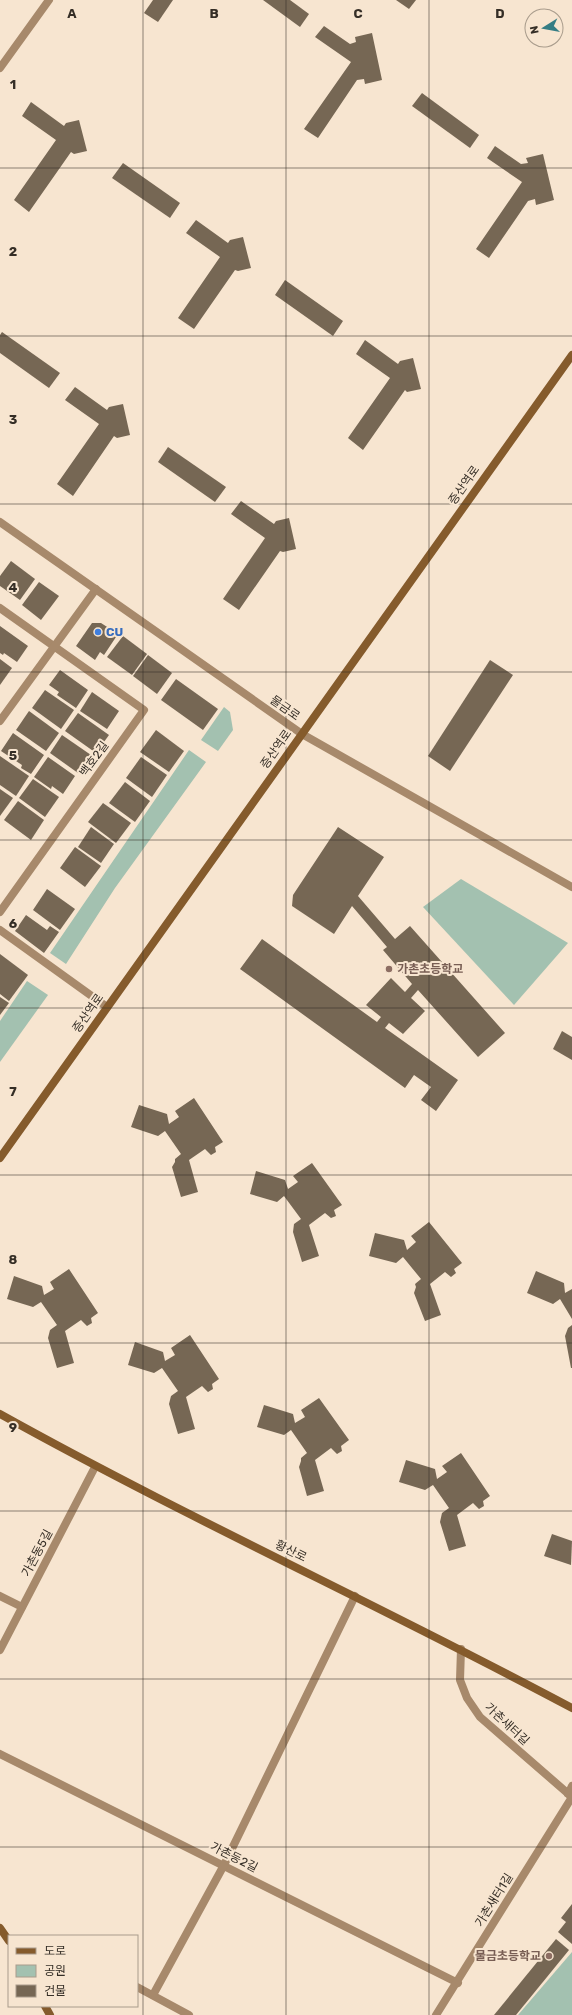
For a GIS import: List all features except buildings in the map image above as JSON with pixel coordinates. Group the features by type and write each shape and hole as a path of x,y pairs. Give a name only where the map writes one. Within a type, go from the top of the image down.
{"street":[{"path":"0,68 49,0"},
{"name":"증산역로","path":"0,1158 572,354"},
{"name":"물금로","path":"0,522 302,734 572,887"},
{"path":"0,721 96,589"},
{"name":"백호2길","path":"0,608 144,710 0,912"},
{"path":"0,930 107,1007"},
{"name":"황산로","path":"0,1414 95,1467 462,1649 572,1708"},
{"name":"가촌동5길","path":"0,1650 95,1467"},
{"path":"0,1596 22,1607"},
{"path":"153,1995 224,1865 355,1596"},
{"name":"가촌새터길","path":"462,1649 460,1680 467,1698 480,1717 571,1794"},
{"name":"가촌동2길","path":"0,1754 458,1983"},
{"name":"가촌새터1길","path":"436,2015 458,1983 571,1794"},
{"path":"0,1928 8,1939"},
{"path":"138,1988 189,2015"}],"green space":[{"path":"224,707 230,712 233,730 218,751 201,740"},
{"path":"189,750 206,762 115,888 66,964 50,953"},
{"path":"461,879 568,943 514,1005 423,907"},
{"path":"27,981 48,995 0,1062 0,1021"},
{"path":"572,1952 572,2015 518,2015"}],"place":[{"name":"CU","path":"98,632"},
{"name":"가촌초등학교","path":"389,969"},
{"name":"물금초등학교","path":"549,1956"}]}
